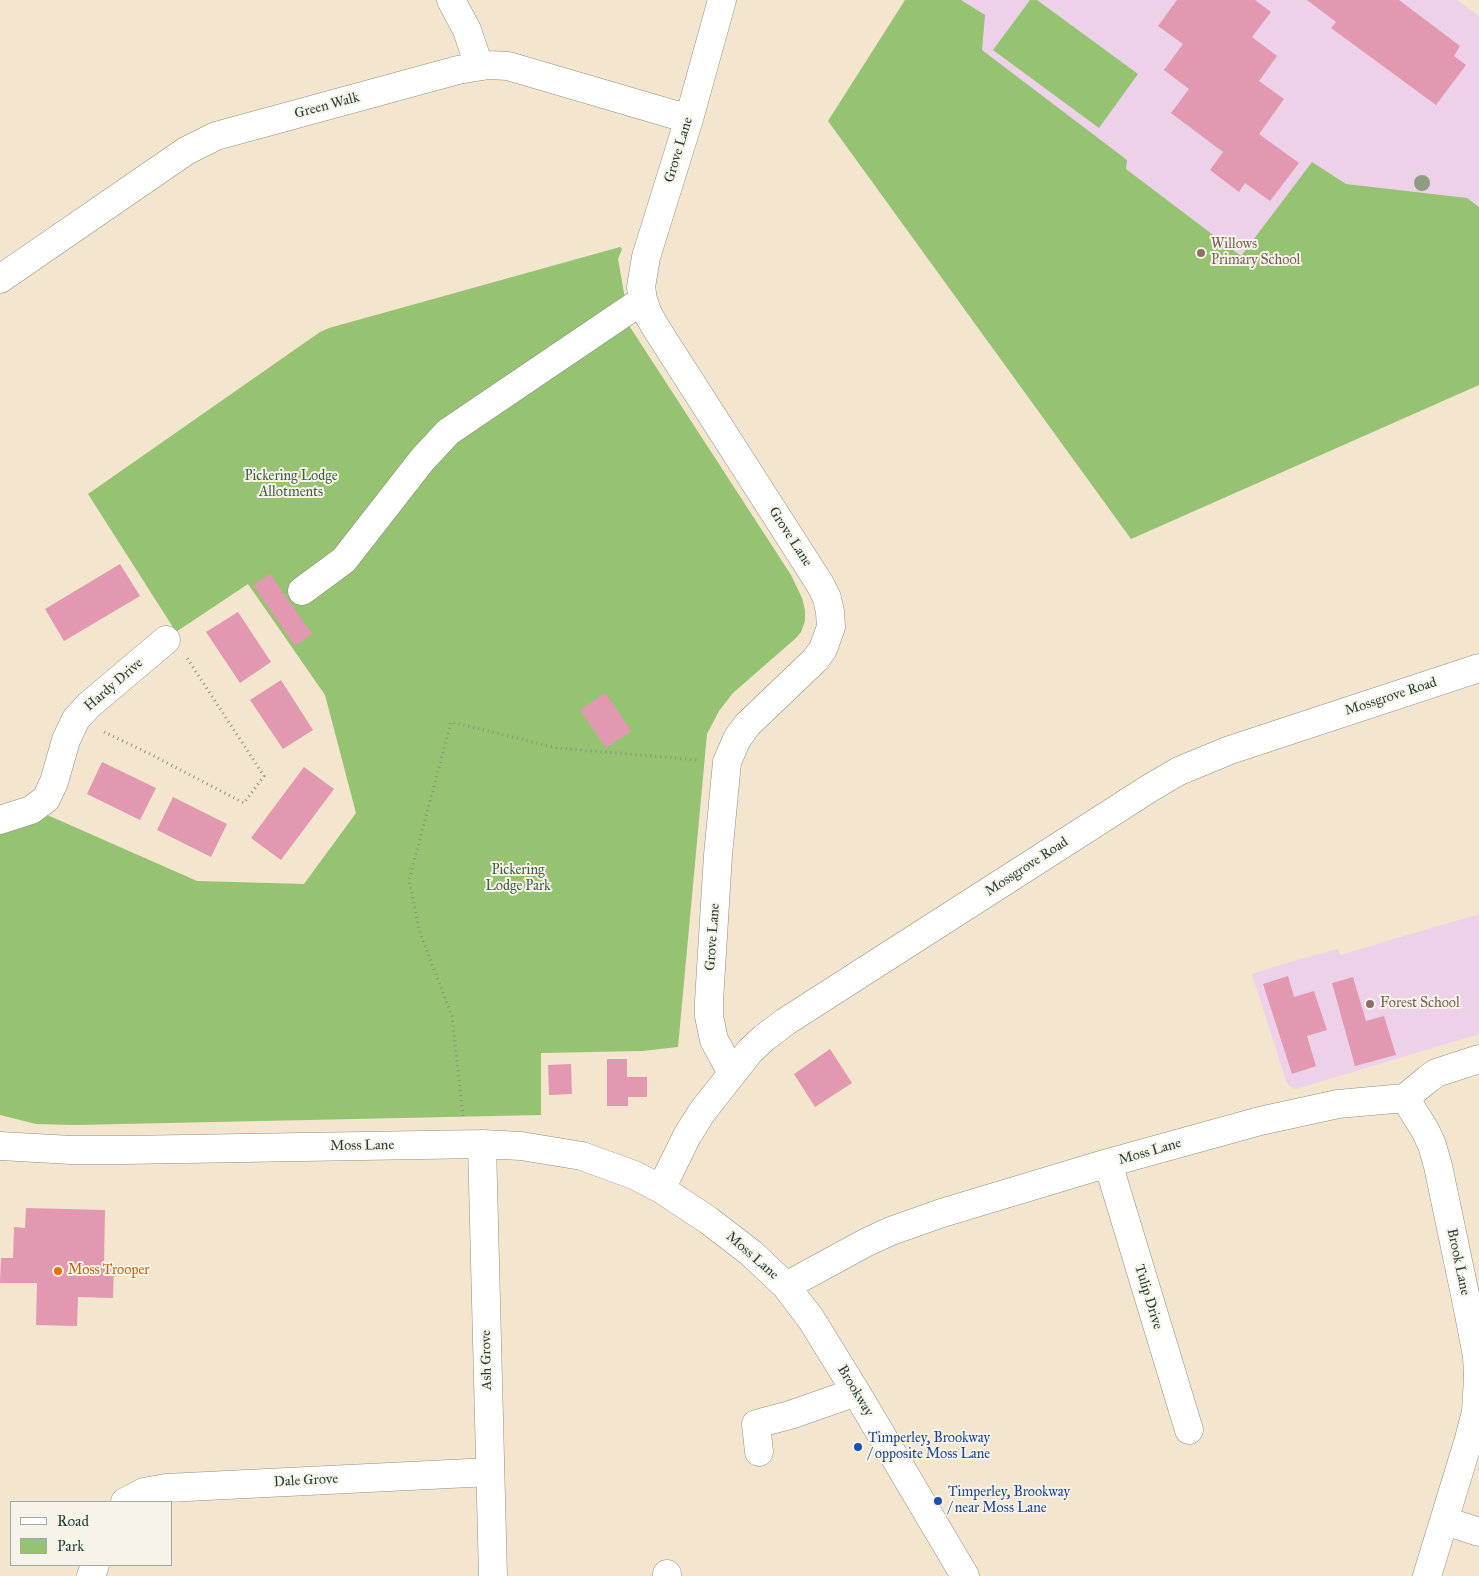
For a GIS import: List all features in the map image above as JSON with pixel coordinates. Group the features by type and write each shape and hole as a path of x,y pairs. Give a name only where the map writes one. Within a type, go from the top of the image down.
{"street":[{"path":"451,0 467,30 478,66"},
{"name":"Grove Lane","path":"722,0 689,118 646,257 641,286 643,300 656,328 820,584 827,598 831,627 823,649 815,660 747,726 737,739 727,762 718,855 709,1008 714,1040 732,1073"},
{"name":"Green Walk","path":"0,279 186,151 216,136 458,70 478,66 508,66 689,118"},
{"path":"302,591 344,560 422,460 448,432 643,300"},
{"name":"Hardy Drive","path":"0,820 31,810 46,799 54,782 66,740 76,720 89,705 166,640"},
{"name":"Mossgrove Road","path":"661,1189 687,1136 702,1112 750,1051 784,1022 1150,788 1179,771 1230,750 1479,668"},
{"path":"1406,1098 1436,1074 1479,1059"},
{"name":"Moss Lane","path":"0,1146 71,1150 124,1150 473,1144 521,1146 582,1156 634,1175 661,1189 751,1253 786,1286 867,1242 891,1231 942,1213 1260,1121 1338,1104 1406,1098"},
{"name":"Brook Lane","path":"1406,1098 1425,1130 1438,1166 1477,1356 1478,1393 1476,1412 1445,1521 1427,1576"},
{"name":"Ash Grove","path":"473,1144 490,1472 493,1576"},
{"name":"Tulip Drive","path":"1108,1164 1188,1430"},
{"name":"Brookway","path":"786,1286 811,1319 965,1576"},
{"path":"759,1452 756,1424 790,1415 856,1392"},
{"name":"Dale Grove","path":"127,1501 144,1492 166,1488 490,1472"},
{"path":"1445,1521 1479,1532"}],"path":[{"path":"76,720 150,754 244,803 264,776 172,636 166,640"},
{"path":"473,1144 463,1115 452,1016 420,933 409,880 451,722 557,748 727,762"}],"shaded area":[{"name":"Willows Primary School","path":"905,0 1457,0 1479,16 1479,385 1131,539 828,121"},
{"name":"Forest School","path":"1479,914 1479,1034 1296,1089 1289,1086 1252,974 1338,949 1340,955"}],"green space":[{"name":"Willows Primary School","path":"905,0 961,0 985,15 982,50 1127,160 1126,169 1241,256 1312,162 1346,184 1467,198 1479,207 1479,385 1131,539 828,121"},
{"path":"1030,0 1037,0 1138,74 1099,128 993,50"},
{"name":"Pickering Lodge Park","path":"620,247 622,249 618,259 630,327 791,575 802,598 805,610 805,621 801,632 733,693 719,711 707,734 678,1047 642,1051 541,1053 541,1115 75,1125 36,1124 0,1115 0,834 23,827 45,814 197,881 304,884 356,813 325,695 248,584 176,632 88,494 320,332"}],"building":[{"path":"1177,0 1255,0 1271,12 1252,37 1277,56 1259,81 1284,99 1259,134 1299,163 1270,201 1245,183 1239,192 1210,170 1223,152 1171,113 1189,89 1164,70 1183,44 1158,26"},
{"path":"1307,0 1399,0 1460,46 1454,56 1466,65 1436,105 1331,28 1336,22"},
{"path":"120,564 140,596 64,641 45,609"},
{"path":"270,574 312,634 295,646 253,585"},
{"path":"238,612 271,662 240,683 206,632"},
{"path":"281,680 313,730 283,749 250,700"},
{"path":"605,693 631,731 606,748 580,710"},
{"path":"102,762 156,788 140,820 87,794"},
{"path":"304,767 334,789 281,860 251,838"},
{"path":"173,797 227,824 211,857 157,830"},
{"path":"1288,976 1294,997 1314,991 1327,1030 1307,1036 1316,1066 1292,1074 1263,984"},
{"path":"1353,977 1366,1021 1384,1016 1396,1055 1355,1066 1332,983"},
{"path":"830,1049 852,1083 815,1107 794,1074"},
{"path":"607,1059 627,1059 627,1077 647,1077 647,1097 628,1097 628,1106 607,1106"},
{"path":"571,1064 572,1094 549,1095 548,1065"},
{"path":"26,1208 105,1210 104,1264 114,1264 113,1298 78,1297 77,1326 36,1325 37,1283 0,1283 1,1258 13,1258 14,1227 25,1228"}],"place":[{"name":"Willows Primary School","path":"1201,253"},
{"name":"Forest School","path":"1370,1004"},
{"name":"Moss Trooper","path":"58,1271"},
{"name":"Timperley, Brookway / opposite Moss Lane","path":"858,1447"},
{"name":"Timperley, Brookway / near Moss Lane","path":"938,1501"}],"park label":[{"name":"Pickering Lodge Allotments","path":"291,486"}]}
